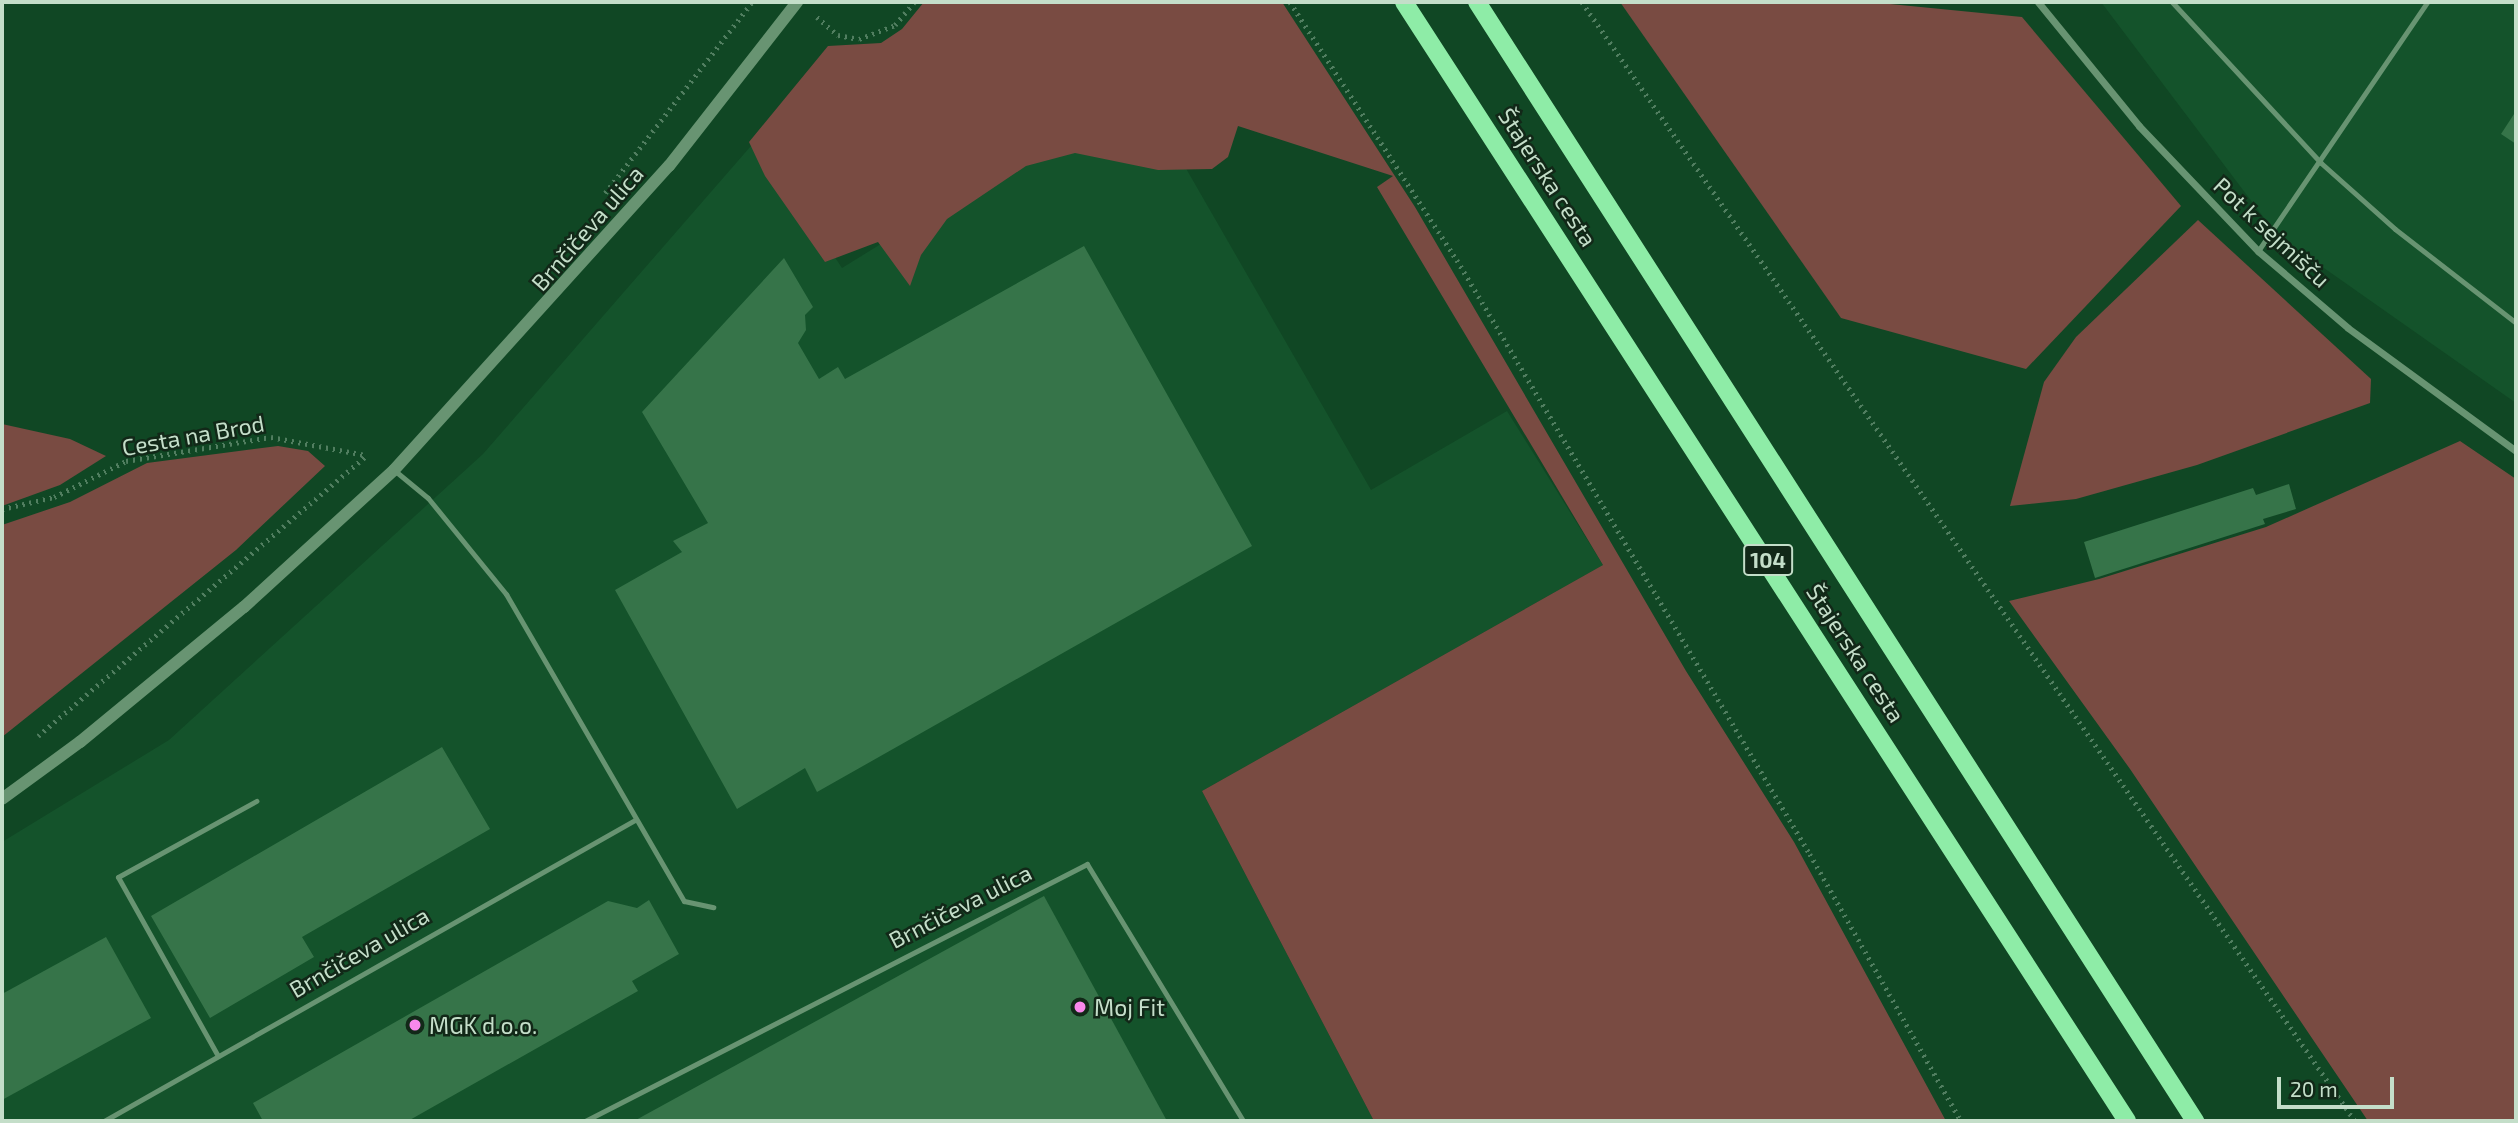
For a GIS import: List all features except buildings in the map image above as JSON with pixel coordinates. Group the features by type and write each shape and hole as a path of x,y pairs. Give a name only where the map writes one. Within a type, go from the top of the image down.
{"main road":[{"name":"Štajerska cesta","path":"1404,2 2127,1121"},
{"name":"Štajerska cesta","path":"1477,2 2195,1121"}],"street":[{"name":"Brnčičeva ulica","path":"2,799 80,742 244,607 394,470 669,166 797,2"},
{"name":"Pot k sejmišču","path":"2038,2 2139,126 2258,251 2359,337 2516,451"}],"lane":[{"path":"2172,2 2321,163 2395,229 2516,323"},
{"path":"2258,251 2321,163 2427,2"},
{"path":"394,470 428,498 506,594 684,901 713,907"},
{"path":"218,1056 118,877 256,801"},
{"name":"Brnčičeva ulica","path":"104,1121 635,820"},
{"name":"Brnčičeva ulica","path":"585,1121 1087,864 1244,1121"}],"path":[{"path":"599,201 752,2"},
{"path":"810,10 838,35 859,39 895,25 914,2"},
{"path":"1290,2 1464,272 1810,854 1961,1121"},
{"path":"1582,2 2355,1121"},
{"name":"Cesta na Brod","path":"2,509 54,497 126,461 271,437 366,456 394,470"},
{"path":"33,740 375,448"}],"shaded area":[{"path":"924,2 1282,2 1415,207 1686,671 1794,842 1946,1121 1374,1121 1202,791 1603,565 1377,187 1393,176 1238,126 1228,157 1212,169 1158,170 1075,153 1026,166 947,219 921,255 910,286 878,242 825,262 765,176 749,142 828,46 881,43 902,29"},
{"path":"1620,2 1870,2 2022,17 2181,206 2026,369 1841,318"},
{"path":"2101,2 2516,2 2516,403 2277,235"},
{"path":"1138,85 1371,490 1507,411 1603,565 1202,791 1374,1121 2,1121 2,842 169,740 483,454 757,139 842,268"},
{"path":"2198,220 2371,379 2370,403 2197,465 2076,499 2010,506 2044,382 2076,337"},
{"path":"2,424 70,439 106,456 60,485 2,506"},
{"path":"2460,441 2516,479 2516,1121 2368,1121 2130,769 2009,601 2099,579 2266,527"},
{"path":"278,446 308,451 325,466 236,550 2,737 2,525 70,502 147,463"}],"place":[{"name":"Moj Fit","path":"1080,1007"},
{"name":"MGK d.o.o.","path":"415,1025"}]}
